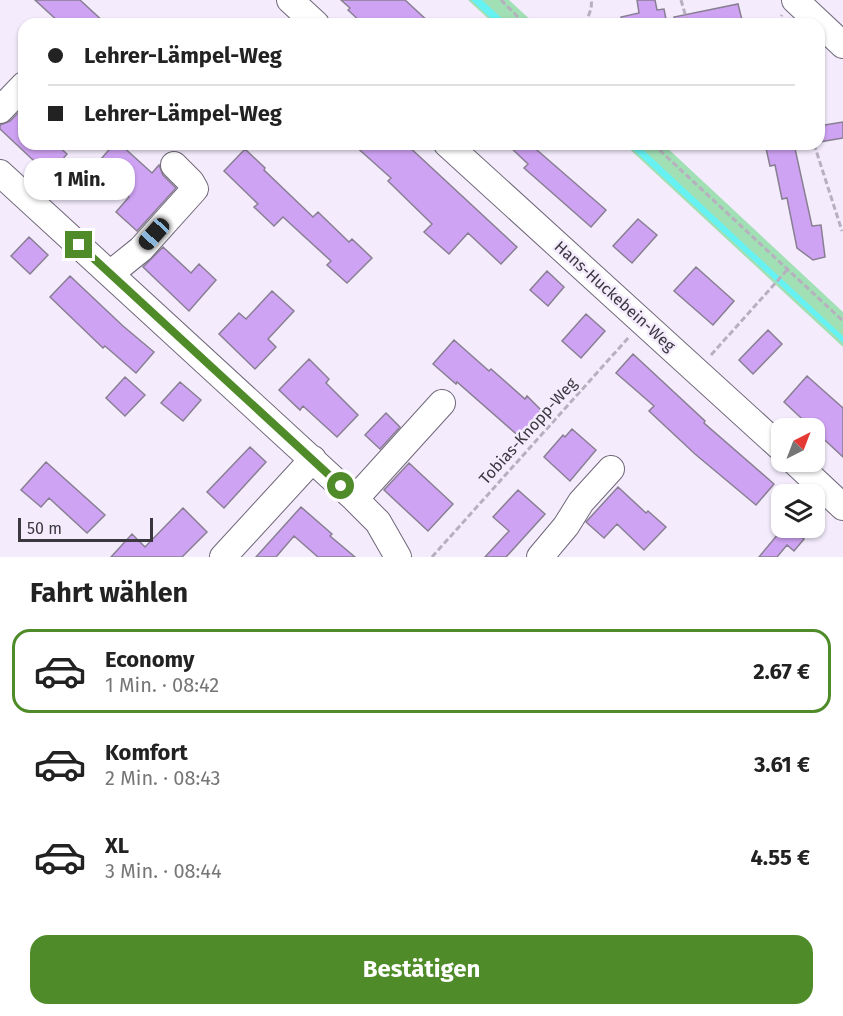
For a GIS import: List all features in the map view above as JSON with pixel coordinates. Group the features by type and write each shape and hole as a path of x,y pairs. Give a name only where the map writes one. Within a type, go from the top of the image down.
{"street":[{"path":"290,0 310,18"},
{"path":"795,0 814,18"},
{"path":"825,28 843,45"},
{"path":"0,110 18,91"},
{"name":"Hans-Huckebein-Weg","path":"454,150 771,439"},
{"path":"110,274 141,249 195,189 174,165"},
{"path":"0,173 355,499 378,522 398,557"},
{"path":"355,499 442,403"},
{"path":"223,557 313,459"},
{"path":"540,557 567,526 581,502 611,469"},
{"path":"806,472 843,507"}],"path":[{"path":"501,0 519,18"},
{"path":"588,18 591,0"},
{"path":"681,0 686,18"},
{"path":"659,150 843,321"},
{"path":"816,150 842,231"},
{"path":"697,370 788,269"},
{"name":"Tobias-Knopp-Weg","path":"432,557 642,322"}],"green space":[{"path":"468,0 509,0 528,18 488,18"},
{"path":"630,150 669,150 843,312 843,347"}],"water":[{"path":"471,0 482,0 502,18 490,18"},
{"path":"634,150 643,150 843,336 843,343"}],"building":[{"path":"35,0 80,0 100,18 54,18"},
{"path":"341,0 405,0 424,18 357,18 348,10 350,8"},
{"path":"637,0 655,0 657,10 664,9 666,18 621,18 639,13"},
{"path":"738,4 742,18 674,18"},
{"path":"18,113 18,146 0,129 0,125 10,121"},
{"path":"843,122 843,138 825,141 825,125"},
{"path":"22,150 63,150 67,154 49,175"},
{"path":"109,150 127,150 152,173 159,165 163,175 176,188 137,231 116,212 129,197 95,166"},
{"path":"246,150 313,217 318,212 349,242 352,239 372,258 347,283 327,265 331,261 283,217 274,226 254,207 258,204 224,171"},
{"path":"360,150 412,150 517,247 501,264 468,233 449,254 424,232 432,224 388,181 391,178"},
{"path":"513,150 537,150 606,210 591,227 524,168 528,164"},
{"path":"766,150 795,150 812,226 821,225 825,257 813,260 797,248 787,198 782,199 775,165 770,166"},
{"path":"638,219 657,235 632,263 613,246"},
{"path":"29,237 48,255 30,274 11,256"},
{"path":"163,247 191,273 199,264 216,280 189,311 143,267"},
{"path":"696,267 734,301 713,325 674,291"},
{"path":"547,271 564,287 548,306 530,290"},
{"path":"70,276 154,352 136,373 105,346 103,348 50,297"},
{"path":"272,291 294,311 268,339 276,347 255,369 219,334 239,313 246,319"},
{"path":"586,314 605,331 581,358 562,341"},
{"path":"768,330 782,344 753,374 739,360"},
{"path":"454,340 525,399 527,396 545,414 522,439 433,364"},
{"path":"633,354 705,421 704,423 774,484 771,484 771,488 756,505 695,454 649,411 654,406 616,373"},
{"path":"309,359 329,379 326,383 358,415 337,437 303,406 300,410 279,390"},
{"path":"807,376 843,408 843,457 825,440 825,418 801,418 784,402"},
{"path":"125,377 145,395 125,416 106,398"},
{"path":"180,382 201,400 183,421 161,403"},
{"path":"386,413 400,427 380,449 365,435"},
{"path":"572,429 596,450 570,481 544,457 563,435 565,437"},
{"path":"250,447 266,462 224,508 207,492"},
{"path":"46,462 105,515 87,533 49,498 41,507 21,490"},
{"path":"409,463 453,504 428,531 384,490"},
{"path":"618,487 646,513 648,511 666,527 644,550 617,524 604,538 586,522"},
{"path":"518,490 545,514 506,557 485,557 509,531 493,517"},
{"path":"301,507 355,557 318,557 294,536 276,557 256,557"},
{"path":"183,508 207,532 182,557 111,557 132,534 145,547"},
{"path":"775,538 804,539 794,551 787,545 777,557 759,557"}],"route":[{"path":"79,245 341,486"}]}
